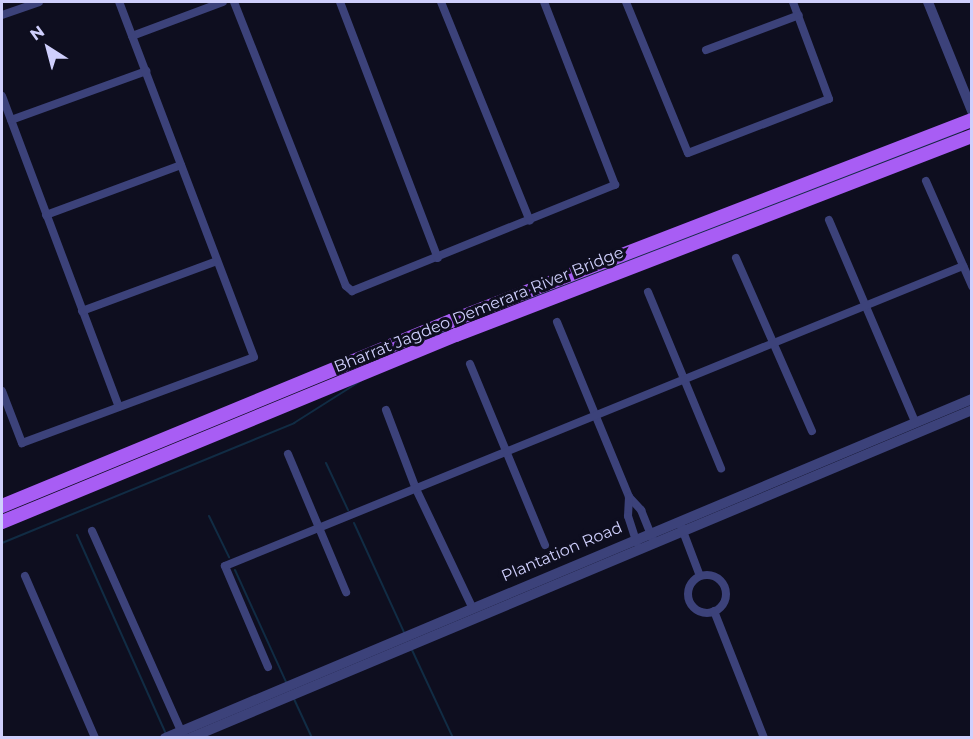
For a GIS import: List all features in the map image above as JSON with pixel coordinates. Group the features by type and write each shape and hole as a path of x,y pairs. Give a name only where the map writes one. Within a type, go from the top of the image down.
{"main road":[{"name":"Bharrat Jagdeo Demerara River Bridge","path":"2,507 451,321 972,120"},
{"name":"Bharrat Jagdeo Demerara River Bridge","path":"2,522 456,334 972,136"}],"street":[{"path":"2,15 39,2"},
{"path":"2,391 22,443 254,357 119,2"},
{"path":"132,36 223,2"},
{"path":"234,2 346,286 357,291 612,189 616,181 544,2"},
{"path":"340,2 438,258"},
{"path":"441,2 530,221"},
{"path":"626,2 688,153 830,99 793,2"},
{"path":"928,2 972,111"},
{"path":"706,51 799,15"},
{"path":"10,120 146,71"},
{"path":"2,96 119,407"},
{"path":"46,215 181,165"},
{"path":"926,181 972,286"},
{"path":"829,220 915,422"},
{"path":"736,258 812,431"},
{"path":"82,310 217,261"},
{"path":"267,667 225,566 321,529 963,266"},
{"path":"648,292 721,468"},
{"path":"557,322 629,497 640,510 651,536"},
{"path":"470,364 545,545"},
{"name":"Plantation Road","path":"681,524 972,399"},
{"path":"386,410 416,489 472,607"},
{"name":"Plantation Road","path":"165,738 185,735 651,536 972,410"},
{"path":"288,454 346,592"},
{"path":"629,497 628,516 637,542"},
{"path":"681,524 700,576"},
{"path":"92,531 185,735"},
{"name":"Plantation Road","path":"185,735 472,607 637,542"},
{"path":"25,576 95,738"},
{"path":"700,576 714,577 724,587 724,601 714,611 699,611 689,601 689,586 700,576"},
{"path":"714,611 764,738"}],"waterway":[{"path":"526,301 962,131"},
{"path":"428,339 445,332"},
{"path":"2,543 294,423 362,380"},
{"path":"326,463 348,510"},
{"path":"209,516 229,557"},
{"path":"354,523 404,632"},
{"path":"77,535 166,734"},
{"path":"235,570 286,682"},
{"path":"412,650 453,738"},
{"path":"294,699 312,738"}]}
